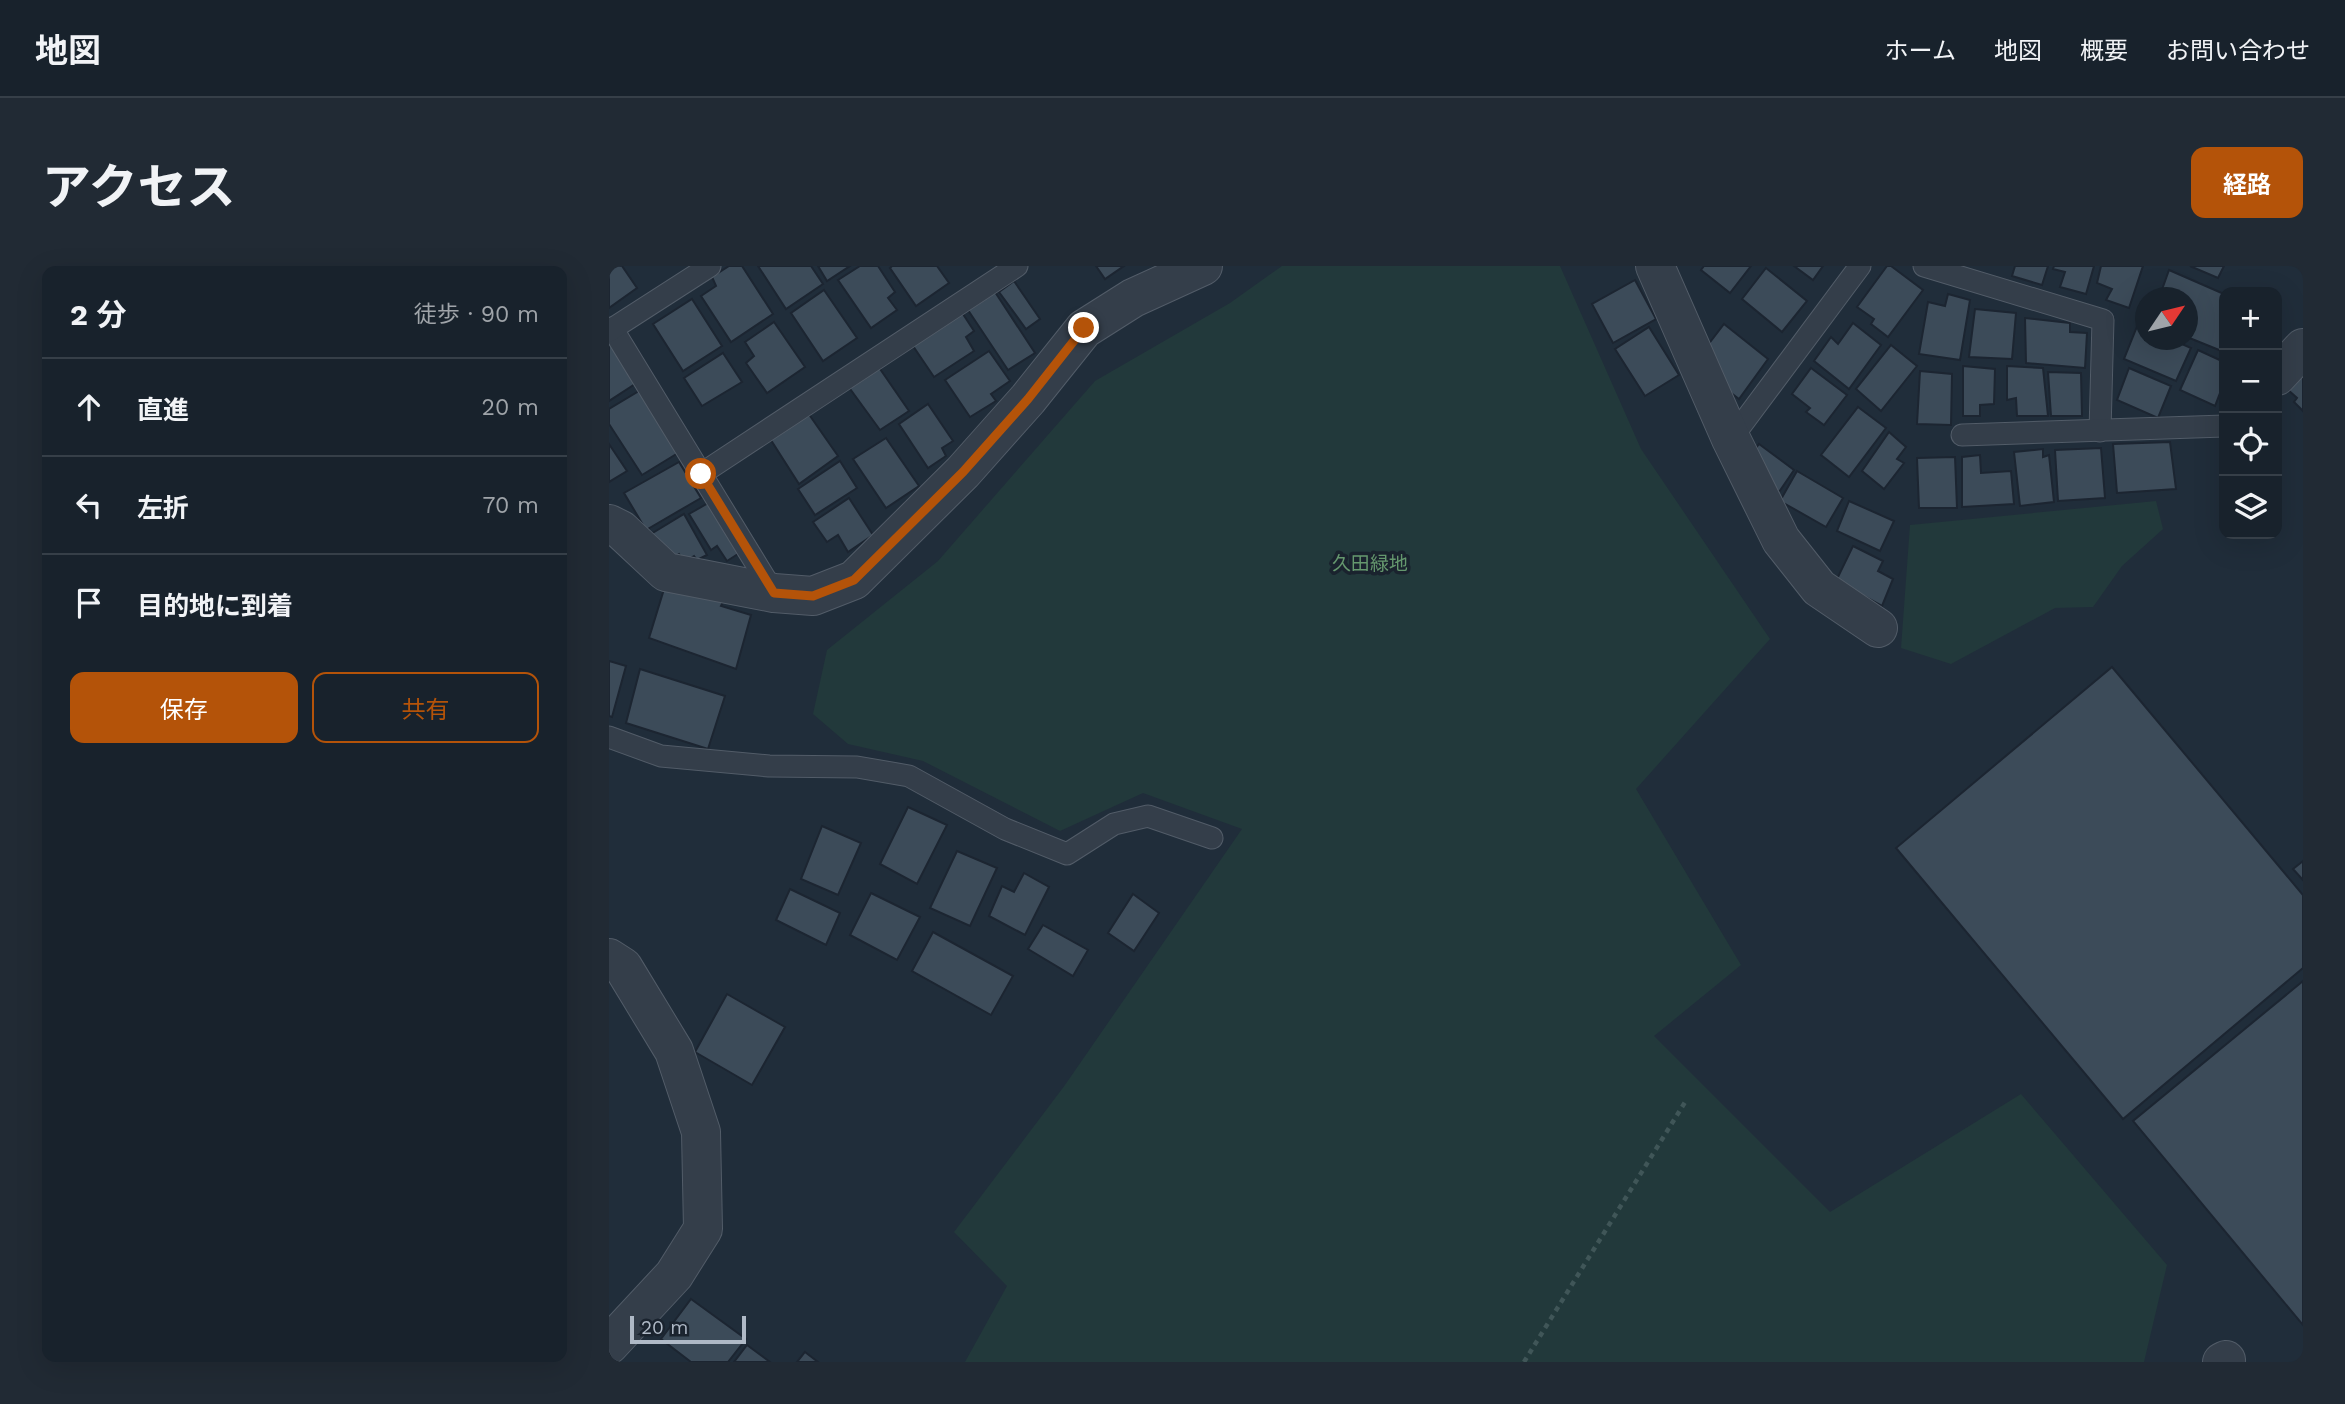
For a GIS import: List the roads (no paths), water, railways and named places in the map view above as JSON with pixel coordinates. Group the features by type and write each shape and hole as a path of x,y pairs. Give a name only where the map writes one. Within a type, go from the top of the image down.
{"street":[{"path":"609,524 621,530 666,572 774,593 813,596 854,580 963,472 1028,399 1084,328 1133,298 1203,266"},
{"path":"1664,271 1731,439 1781,540 1819,588 1878,628"},
{"path":"2282,371 2303,348"},
{"path":"609,958 623,967 674,1051 701,1132 703,1229 674,1275 609,1345"}],"lane":[{"path":"710,266 611,330 774,593"},
{"path":"701,474 1017,266"},
{"path":"1731,439 1860,266"},
{"path":"1924,266 2103,320 2100,431"},
{"path":"1962,435 2219,426"},
{"path":"609,737 661,756 769,766 857,767 909,776 1005,830 1067,854 1114,824 1148,816 1212,838"}],"park label":[{"name":"久田緑地","path":"1370,563"}]}
